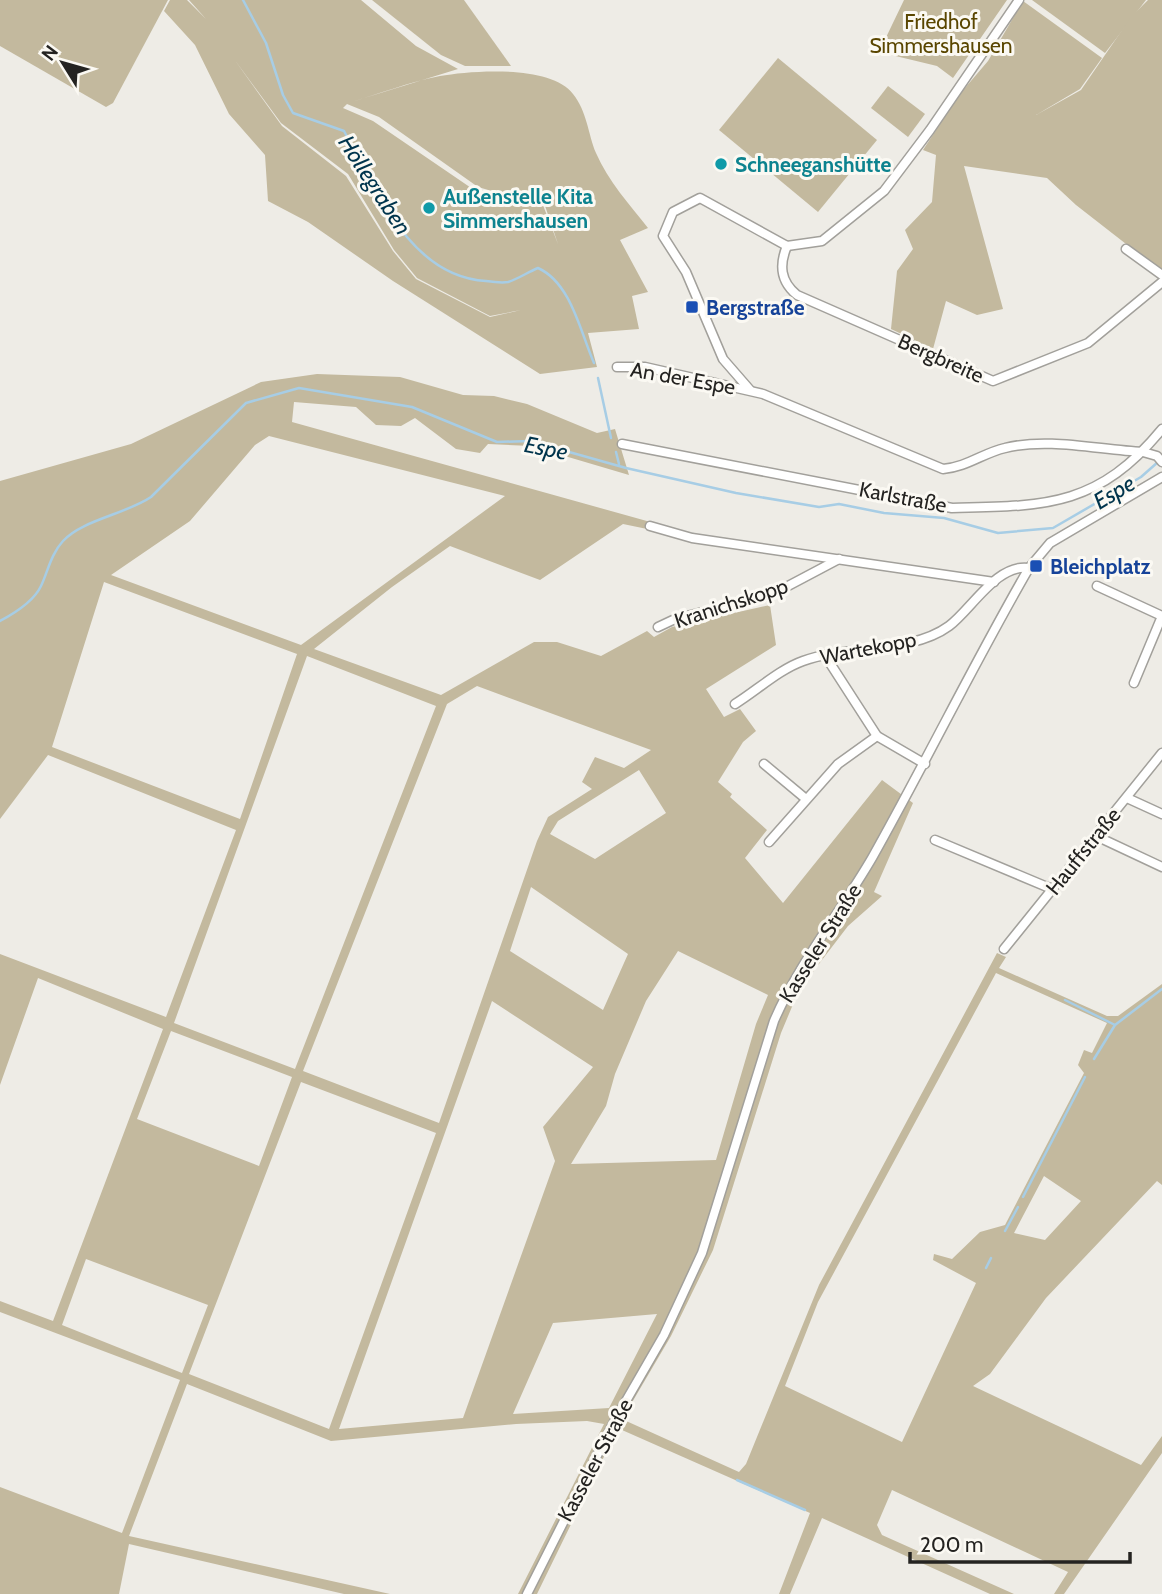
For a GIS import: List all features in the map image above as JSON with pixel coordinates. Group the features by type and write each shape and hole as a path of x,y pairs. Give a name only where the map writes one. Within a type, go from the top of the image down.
{"street":[{"path":"1019,0 930,130 884,191 822,241 787,246 700,198 673,212 664,229 666,245 686,272 716,345 750,390 867,435 943,469 959,468 1005,448 1040,444 1143,452 1159,459"},
{"name":"Bergbreite","path":"787,246 781,269 784,281 797,295 993,381 1088,343 1162,282"},
{"path":"1126,248 1162,275"},
{"name":"An der Espe","path":"617,366 645,367 750,390"},
{"name":"Karlstraße","path":"622,444 952,508 1042,504 1065,500 1109,481 1143,452 1162,429"},
{"name":"Kasseler Straße","path":"527,1594 615,1420 664,1335 702,1253 774,1021 786,994 850,896 925,765 1029,569 1050,544 1162,477"},
{"path":"650,526 692,538 994,582 1017,568 1029,569"},
{"name":"Kranichskopp","path":"658,627 676,619 771,595 839,559"},
{"name":"Wartekopp","path":"735,704 802,661 923,639 948,627 994,582"},
{"path":"1097,586 1162,616 1134,683"},
{"path":"826,657 877,736 925,765"},
{"path":"769,842 838,764 877,736"},
{"name":"Hauffstraße","path":"1004,949 1162,753"},
{"path":"764,764 806,799"},
{"path":"1127,798 1162,814"},
{"path":"1096,836 1162,867"},
{"path":"935,840 1052,889"}],"green space":[{"path":"0,0 168,0 113,103 106,107 0,46"},
{"path":"170,0 187,0 206,19 189,0 361,0 416,46 458,69 421,80 491,71 530,74 563,85 578,101 596,153 607,173 648,228 620,240 648,292 632,296 639,329 588,333 597,367 540,374 393,281 308,222 268,201 265,155 229,114 195,45 164,11","holes":["234,59 281,123 348,174 394,250 417,278 490,316 521,310 490,317 416,279 393,251 346,176 282,126","347,104 379,117 478,187 495,192 541,194 558,244 541,200 500,199 480,194 373,121 343,108"]},
{"path":"372,0 464,0 511,66 465,66 441,55"},
{"name":"Friedhof Simmershausen","path":"904,0 1007,0 953,78 937,66 879,52"},
{"path":"1032,0 1146,0 1105,53"},
{"path":"1148,0 1162,0 1162,272 1076,205 1047,178 964,166 1003,309 977,315 946,301 933,349 891,329 897,271 913,249 905,230 932,202 936,155 923,150 959,95 988,61 1023,1 1102,58 1080,89 1036,115 1081,90 1131,17"},
{"path":"778,58 877,140 818,212 719,130"},
{"path":"888,86 925,114 908,137 871,108"},
{"path":"317,374 400,377 463,395 494,396 527,404 597,433 615,429 629,475 531,446 488,444 480,453 456,449 415,418 401,426 376,425 356,407 294,402 292,422 654,523 652,530 623,524 540,580 450,546 392,587 314,649 441,695 534,642 557,642 601,656 647,631 654,637 672,627 770,605 776,645 706,689 724,717 740,709 756,731 743,742 718,782 732,794 730,797 767,830 745,858 783,903 882,780 913,803 874,892 882,896 848,926 799,990 781,1033 713,1250 671,1336 624,1420 739,1472 746,1464 819,1285 997,953 1006,957 999,968 1107,1016 1118,1016 1162,984 1162,1185 1157,1181 1046,1298 990,1374 973,1386 1141,1465 1162,1436 1162,1453 1064,1594 1054,1594 1068,1572 892,1490 877,1525 882,1535 1014,1594 990,1594 822,1518 790,1594 779,1594 810,1513 617,1430 537,1594 518,1594 604,1424 587,1421 516,1424 331,1441 187,1384 129,1536 390,1594 344,1594 129,1544 119,1594 0,1594 0,1487 122,1533 180,1380 0,1312 0,1301 53,1321 163,1029 38,978 0,1085 0,954 166,1017 236,830 48,755 0,819 0,481 131,444 261,382","holes":["269,436 505,496 301,645 111,575 190,521 255,445","104,582 297,654 240,819 52,747","307,656 436,706 295,1069 174,1023","477,686 651,750 624,768 595,757 582,782 592,789 548,817 537,841 439,1123 303,1071 447,704","639,770 666,813 595,859 550,834 558,821","531,887 628,954 603,1010 510,951","678,951 768,995 756,1024 716,1160 571,1164 606,1106 615,1074 646,1001","996,973 1107,1023 1092,1053 1084,1050 1078,1065 1084,1073 1005,1225 980,1232 952,1259 934,1254 933,1260 976,1283 902,1442 785,1386 818,1302","492,1001 593,1067 543,1127 555,1161 463,1418 339,1429","171,1031 292,1077 259,1166 137,1119","301,1082 436,1133 329,1429 189,1374","1044,1176 1081,1201 1045,1240 1014,1233","86,1259 208,1305 182,1373 62,1325","657,1314 609,1408 513,1414 553,1323"]}],"waterway":[{"name":"Höllegraben","path":"243,0 266,43 283,95 293,113 344,131 383,202 416,247 436,264 459,276 506,282 538,268 549,275 567,296 594,363"},
{"name":"Höllegraben","path":"598,378 611,438"},
{"name":"Espe","path":"0,621 34,597 55,551 71,534 151,497 246,403 299,388 412,407 497,442 530,441 626,468 736,493 819,507 839,504 884,513 944,518 998,533 1053,528 1141,477 1158,462"},
{"name":"Höllegraben","path":"616,452 619,464"},
{"path":"1094,1059 1115,1025 1162,989"},
{"path":"1065,1000 1115,1025"},
{"path":"1023,1197 1085,1077"},
{"path":"1005,1231 1018,1207"},
{"path":"986,1268 991,1258"},
{"path":"737,1480 805,1510"}],"place":[{"name":"Schneeganshütte","path":"721,164"},
{"name":"Außenstelle Kita Simmershausen","path":"429,208"},
{"name":"Bergstraße","path":"692,307"},
{"name":"Bleichplatz","path":"1036,566"}]}
